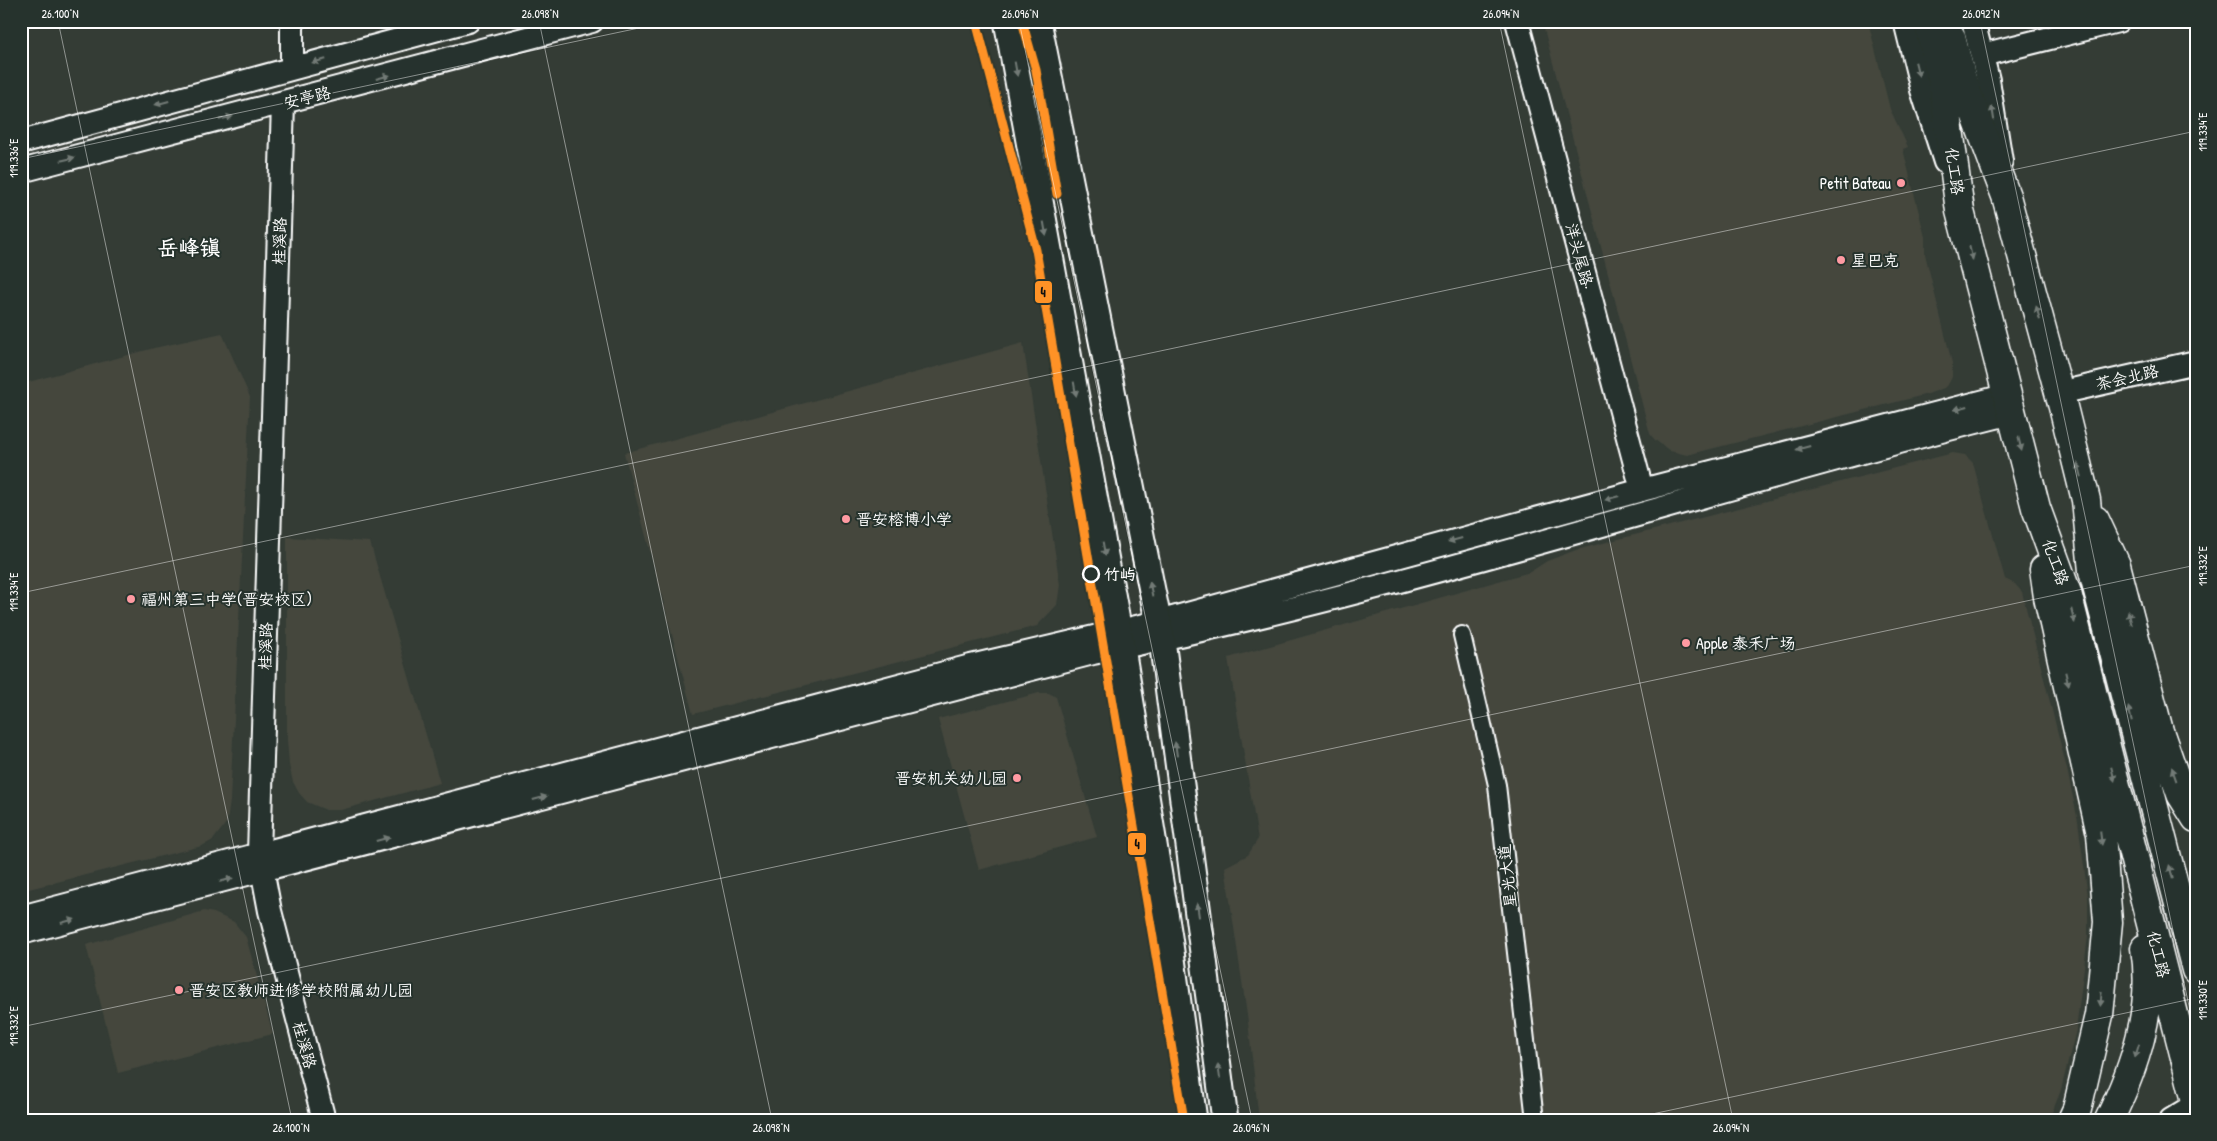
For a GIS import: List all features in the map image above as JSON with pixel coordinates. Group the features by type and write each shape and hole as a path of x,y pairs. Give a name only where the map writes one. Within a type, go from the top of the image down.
{"highway":[{"name":"化工路","path":"1928,21 1943,84 1960,211 2036,508 2067,593 2196,1103"},
{"name":"化工路","path":"1947,21 1962,79 2006,196 2061,400 2086,500 2093,572 2196,970"},
{"path":"2086,500 2116,565 2159,731 2181,794 2196,818"},
{"path":"2036,508 2048,597 2101,834 2108,922 2100,1015 2077,1109 2072,1120"},
{"path":"2109,1120 2136,1053 2143,1027 2146,996 2146,957 2123,813"},
{"path":"2179,903 2196,927"}],"main road":[{"path":"292,21 292,68"},
{"name":"安亭路","path":"21,142 468,21"},
{"name":"安亭路","path":"21,171 283,104 592,21"},
{"path":"1007,21 1121,639 1169,937 1194,1120"},
{"path":"1038,21 1160,631 1225,1120"},
{"name":"洋头尾路·","path":"1517,21 1642,490"},
{"path":"1905,21 1922,90 1960,211"},
{"path":"1973,21 1988,80 2006,196"},
{"path":"1982,56 2118,21"},
{"name":"桂溪路","path":"283,104 260,862 324,1120"},
{"path":"21,131 64,121 92,122"},
{"name":"茶会北路","path":"2061,400 2196,362"},
{"name":"茶会北路","path":"2061,400 2196,378"},
{"path":"1160,631 1642,490 2010,404"},
{"path":"21,934 260,862 971,666 1160,631 1281,613 1449,569 2010,404"},
{"path":"21,917 260,862"},
{"path":"2171,1120 2196,1103"}],"street":[{"name":"星光大道","path":"1462,636 1497,785 1535,1120"}],"shaded area":[{"path":"1542,21 1868,21 1890,109 1908,147 1903,149 1925,237 1925,254 1952,363 1952,377 1949,383 1944,388 1928,394 1687,455 1670,451 1655,440 1650,434"},
{"name":"福州第三中学(晋安校区)","path":"222,333 250,397 230,801 227,822 213,840 202,846 21,891 21,384 154,348"},
{"name":"晋安榕博小学","path":"1023,343 1060,585 1057,605 1037,626 693,714 624,453"},
{"path":"1953,453 1965,455 1973,463 2005,579 2015,584 2022,592 2067,769 2078,821 2088,897 2088,936 2076,1030 2061,1090 2049,1120 1259,1120 1248,1022 1225,867 1248,855 1258,839 1228,658 1530,572 1547,561 1576,550"},
{"path":"287,537 370,542 440,783 341,810 326,810 307,802 299,793 293,782 289,765 287,740"},
{"name":"晋安机关幼儿园","path":"1039,693 1049,693 1056,697 1097,837 979,870 938,719"},
{"name":"晋安区教师进修学校附属幼儿园","path":"204,911 214,913 234,922 246,937 273,1034 118,1073 86,945"}],"transit line":[{"name":"4","path":"976,21 1036,250 1184,1120"},
{"name":"4","path":"1022,21 1036,70 1057,194"}],"place":[{"name":"Petit Bateau","path":"1901,183"},
{"name":"星巴克","path":"1841,260"},
{"name":"晋安榕博小学","path":"846,519"},
{"name":"竹屿","path":"1091,574"},
{"name":"福州第三中学(晋安校区)","path":"131,599"},
{"name":"Apple 泰禾广场","path":"1686,643"},
{"name":"晋安机关幼儿园","path":"1017,778"},
{"name":"晋安区教师进修学校附属幼儿园","path":"179,990"}],"district":[{"name":"岳峰镇","path":"189,248"}]}
